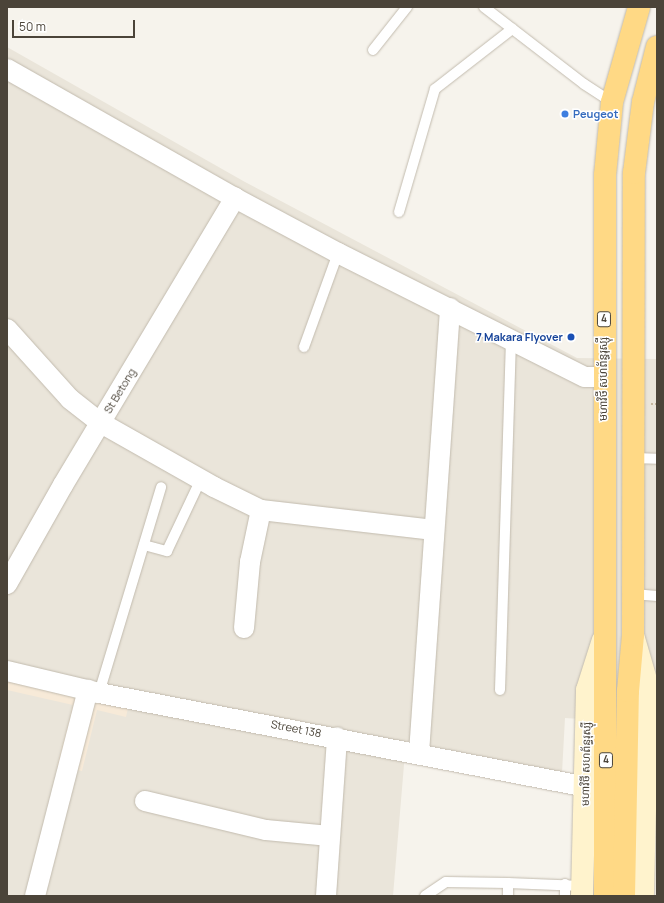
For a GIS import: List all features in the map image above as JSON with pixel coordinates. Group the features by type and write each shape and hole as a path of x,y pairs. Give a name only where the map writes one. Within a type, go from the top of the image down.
{"highway":[{"name":"មហាវិថី សហព័ន្ធរុស្ស៊ី","path":"615,890 604,635 603,378 605,175 612,102 639,7"},
{"name":"មហាវិថី សហព័ន្ធរុស្ស៊ី","path":"615,890 633,635 634,173 650,104 657,49"}],"main road":[{"name":"មហាវិថី សហព័ន្ធរុស្ស៊ី","path":"574,891 586,787 587,690 604,635"},
{"name":"មហាវិថី សហព័ន្ធរុស្ស៊ី","path":"633,635 648,687 652,743 643,896"}],"street":[{"path":"7,69 235,198 338,253 450,308 584,377 603,378"},
{"name":"St Betong","path":"7,584 235,198"},
{"path":"419,753 450,308"},
{"path":"7,329 70,399 101,423 201,479 261,510 434,530"},
{"path":"244,628 250,562 261,510"},
{"name":"Street 138","path":"7,671 94,691 419,753 586,787"},
{"path":"35,896 94,691"},
{"path":"326,896 337,737"},
{"path":"146,801 266,830 330,836"}],"lane":[{"path":"373,50 407,7"},
{"path":"484,7 584,84 612,102"},
{"path":"399,212 435,89 512,29"},
{"path":"304,347 338,253"},
{"path":"500,690 511,340"},
{"path":"633,458 657,459"},
{"path":"144,545 167,551 201,479"},
{"path":"94,691 144,545 161,487"},
{"path":"633,594 657,596"},
{"path":"425,896 446,882 508,883 574,891"},
{"path":"508,883 508,896"}],"shaded area":[{"path":"7,47 245,182 577,358 657,359 657,724 565,718 562,773 406,741 393,896 7,896"},
{"path":"7,663 132,691 126,717 97,710 82,771 57,766 73,705 7,690"}],"place":[{"name":"Peugeot","path":"565,114"},
{"name":"7 Makara Flyover","path":"571,337"}]}
